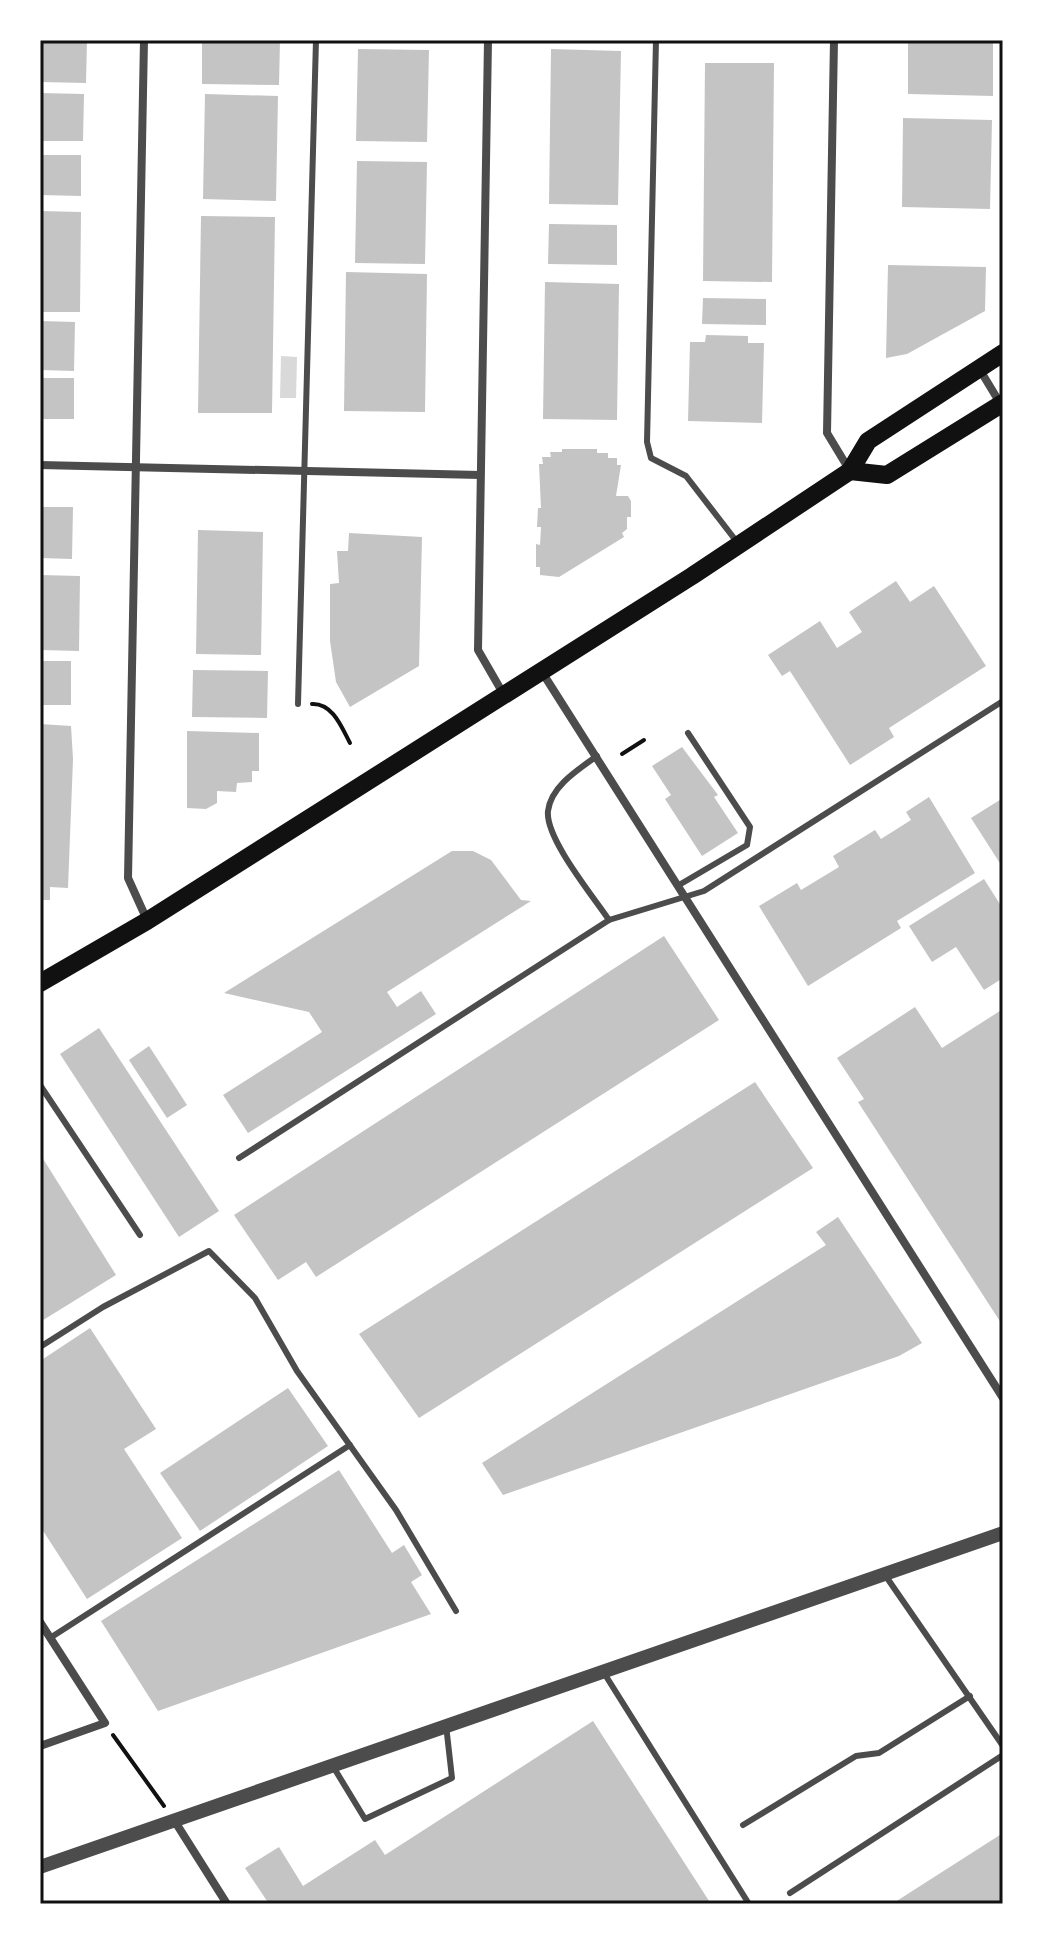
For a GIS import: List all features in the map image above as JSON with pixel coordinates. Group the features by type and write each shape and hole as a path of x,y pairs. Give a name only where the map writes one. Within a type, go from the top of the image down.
{"main road":[{"path":"40,983 147,921 739,545 850,471 868,441 1003,353"},
{"path":"850,471 887,475 1002,404"}],"street":[{"path":"144,40 128,878 147,921"},
{"path":"488,40 478,650 504,695"},
{"path":"834,40 827,433 850,471"},
{"path":"979,368 1002,404"},
{"path":"40,465 480,475"},
{"path":"542,671 1003,1398"},
{"path":"40,1867 883,1572 1003,1533"},
{"path":"40,1622 105,1723 40,1746"},
{"path":"174,1819 227,1904"}],"lane":[{"path":"298,704 316,40"},
{"path":"656,40 647,442 651,458 686,476 739,545"},
{"path":"239,1158 609,920 687,898 712,886 1003,701"},
{"path":"679,885 747,845 752,836 750,827 688,733"},
{"path":"597,756 559,789 548,810 550,831 609,920"},
{"path":"40,1085 140,1235"},
{"path":"40,1347 103,1307 209,1251 255,1298 297,1371 396,1510 456,1611"},
{"path":"50,1638 350,1445"},
{"path":"883,1572 1003,1746"},
{"path":"602,1670 749,1904"},
{"path":"743,1825 856,1756 879,1753 970,1696"},
{"path":"332,1765 365,1819 452,1778 446,1725"},
{"path":"790,1893 1003,1755"}],"path":[{"path":"319,703 333,713 350,743"},
{"path":"622,754 644,740"},
{"path":"105,1723 174,1819"}],"shaded area":[{"path":"281,356 297,357 296,398 280,398"}],"building":[{"path":"40,40 87,40 86,83 40,82"},
{"path":"202,40 280,40 279,85 202,84"},
{"path":"908,40 993,40 993,96 908,94"},
{"path":"358,49 429,50 427,142 356,141"},
{"path":"551,49 621,51 618,205 549,204"},
{"path":"705,63 774,63 772,282 703,281"},
{"path":"40,93 84,94 83,141 40,141"},
{"path":"205,94 278,96 276,201 203,199"},
{"path":"903,118 992,120 990,209 902,207"},
{"path":"40,155 81,155 81,196 40,195"},
{"path":"357,161 427,162 425,264 355,263"},
{"path":"40,211 81,212 80,312 40,312"},
{"path":"201,216 275,217 272,413 198,413"},
{"path":"549,224 617,225 617,265 548,264"},
{"path":"888,265 986,267 985,311 907,354 886,358"},
{"path":"346,272 427,274 425,412 344,411"},
{"path":"545,282 619,284 617,420 543,419"},
{"path":"703,298 766,299 766,325 702,324"},
{"path":"40,321 75,322 74,371 40,370"},
{"path":"706,335 748,336 748,343 764,343 762,423 688,421 690,342 705,342"},
{"path":"40,378 74,378 74,419 40,419"},
{"path":"562,449 597,449 597,453 608,453 608,458 617,458 617,465 621,465 616,496 628,496 631,517 627,517 627,529 622,533 624,537 559,577 540,575 540,567 536,567 536,544 540,545 541,527 537,527 538,508 541,508 539,464 543,464 542,457 551,457 550,452 562,452"},
{"path":"40,507 73,507 72,559 40,558"},
{"path":"198,530 263,532 261,655 196,654"},
{"path":"349,533 422,537 419,666 350,707 336,682 330,641 330,584 339,583 337,551 348,551"},
{"path":"40,575 80,576 79,651 40,650"},
{"path":"896,581 910,602 934,586 986,666 889,728 894,737 850,765 790,671 782,676 768,655 820,621 837,648 862,632 849,612"},
{"path":"40,661 71,661 71,705 40,705"},
{"path":"193,670 268,671 267,718 192,717"},
{"path":"40,724 71,726 73,759 68,888 50,887 50,900 40,900"},
{"path":"187,731 259,733 259,771 252,771 252,782 237,783 236,792 217,791 217,803 206,809 187,808"},
{"path":"682,747 718,795 714,797 738,833 702,856 665,799 671,795 652,766"},
{"path":"929,797 975,873 897,921 901,928 808,986 759,906 797,883 801,890 839,867 833,856 875,830 881,839 911,820 906,812"},
{"path":"1003,798 1003,868 971,818"},
{"path":"452,851 473,851 491,860 521,900 531,901 387,992 397,1007 421,991 436,1014 248,1133 223,1095 322,1032 309,1012 224,993"},
{"path":"984,879 1003,909 1003,978 984,990 956,947 932,962 909,926"},
{"path":"664,936 719,1020 316,1277 306,1262 278,1280 234,1215"},
{"path":"915,1007 942,1048 1003,1009 1003,1326 858,1102 864,1099 837,1058"},
{"path":"99,1028 219,1211 179,1237 60,1054"},
{"path":"149,1046 187,1105 167,1118 129,1060"},
{"path":"755,1082 813,1168 419,1418 359,1334"},
{"path":"40,1154 116,1275 40,1322"},
{"path":"838,1217 922,1343 899,1356 503,1495 482,1463 826,1245 816,1232"},
{"path":"90,1328 156,1429 124,1449 182,1538 87,1599 40,1526 40,1361"},
{"path":"288,1388 328,1446 200,1531 160,1473"},
{"path":"339,1470 392,1553 404,1545 422,1575 411,1582 431,1614 158,1711 101,1621"},
{"path":"593,1721 711,1904 269,1904 245,1868 279,1847 303,1886 375,1840 385,1855"},
{"path":"1003,1833 1003,1904 892,1904"}]}
